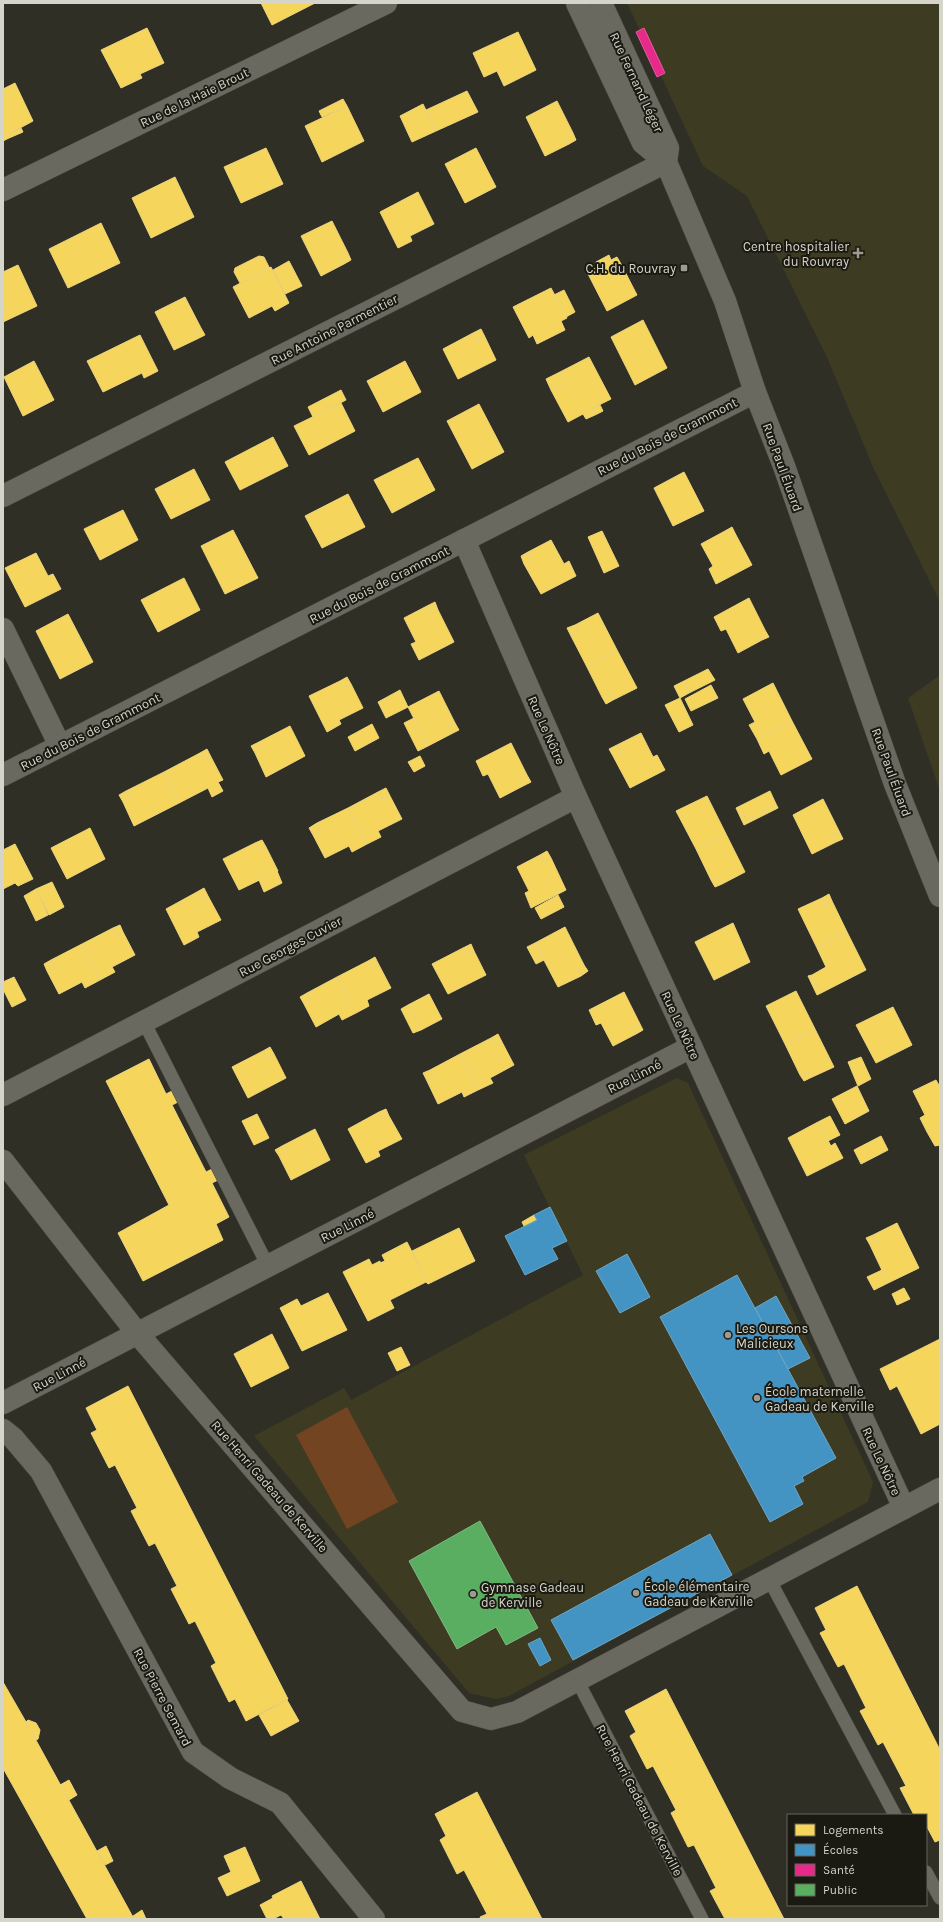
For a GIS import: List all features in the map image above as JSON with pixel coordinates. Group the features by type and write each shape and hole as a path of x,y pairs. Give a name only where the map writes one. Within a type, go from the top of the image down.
{"street":[{"name":"Rue de la Haie Brout","path":"3,190 386,3"},
{"name":"Rue Fernand Léger","path":"577,3 600,52"},
{"name":"Rue Fernand Léger","path":"601,3 668,148 666,162"},
{"name":"Rue Paul Éluard","path":"600,52 643,143 666,162 728,308 755,392 784,466 895,784 940,896"},
{"name":"Rue Antoine Parmentier","path":"3,496 666,162"},
{"name":"Rue du Bois de Grammont","path":"3,775 755,392"},
{"name":"Rue Le Nôtre","path":"464,540 576,797 904,1508"},
{"path":"3,629 60,746"},
{"name":"Rue Georges Cuvier","path":"3,1095 576,797"},
{"name":"Rue Linné","path":"3,1403 691,1048"},
{"name":"Rue Henri Gadeau de Kerville","path":"3,1161 137,1333 462,1711 491,1719 517,1712 940,1489"},
{"name":"Rue Pierre Semard","path":"3,1430 13,1438 41,1471 193,1752 230,1778 280,1803 374,1919"}],"lane":[{"path":"144,1022 268,1266"},
{"path":"769,1579 894,1814"},
{"name":"Rue Henri Gadeau de Kerville","path":"577,1680 702,1919"},
{"path":"927,1874 940,1898"}],"shaded area":[{"name":"Centre hospitalier du Rouvray","path":"627,3 940,3 940,602 874,469 826,355 747,196 703,166"},
{"path":"940,675 940,791 908,698"},
{"path":"677,1078 688,1083 873,1482 868,1502 509,1696 496,1699 469,1693 254,1436 344,1388 351,1400 583,1275 524,1155"},
{"path":"347,1407 398,1502 347,1529 296,1435"}],"building: Logements":[{"path":"261,3 315,3 272,25"},
{"path":"147,28 164,63 140,74 142,78 121,88 101,50"},
{"path":"518,32 536,70 504,86 497,71 484,77 473,53"},
{"path":"15,83 33,121 7,135 9,138 3,141 3,89"},
{"path":"467,91 478,112 436,131 426,110"},
{"path":"343,99 347,106 322,117 319,111"},
{"path":"557,101 573,133 565,136 569,144 545,156 526,117"},
{"path":"423,104 436,131 412,142 400,116"},
{"path":"347,106 364,141 322,162 305,126"},
{"path":"21,128 23,132 9,138 7,135"},
{"path":"573,133 576,140 569,144 565,136"},
{"path":"266,148 283,184 241,203 224,167"},
{"path":"476,148 496,187 465,203 445,164"},
{"path":"175,177 194,217 151,238 132,198"},
{"path":"418,192 434,224 410,236 412,241 398,248 380,212"},
{"path":"332,221 348,253 341,256 344,264 321,276 301,236"},
{"path":"101,223 120,263 68,288 49,249"},
{"path":"348,253 351,260 344,264 341,256"},
{"path":"609,255 611,260 598,266 596,262"},
{"path":"259,256 264,257 270,269 240,283 234,272 235,268"},
{"path":"617,257 621,264 614,267 611,260"},
{"path":"611,260 614,267 621,264 637,295 607,311 587,272"},
{"path":"289,261 302,286 285,294 273,270"},
{"path":"18,265 37,306 3,322 3,272"},
{"path":"271,267 289,303 275,311 272,306 249,318 233,287"},
{"path":"551,288 567,318 561,321 565,330 537,344 533,335 529,338 513,307"},
{"path":"564,290 575,312 566,317 554,295"},
{"path":"185,297 201,328 194,332 197,339 174,350 155,312"},
{"path":"643,320 667,368 635,385 611,337"},
{"path":"201,328 205,335 197,339 194,332"},
{"path":"481,329 485,337 477,341 473,333"},
{"path":"473,333 477,341 485,337 496,360 458,379 443,349"},
{"path":"140,335 158,371 144,378 142,373 103,392 87,361"},
{"path":"589,357 611,399 591,409 595,415 586,419 583,414 568,422 551,390 566,383 560,372"},
{"path":"34,361 54,400 23,416 4,377"},
{"path":"405,361 421,392 383,412 367,381"},
{"path":"560,372 566,383 551,390 546,379"},
{"path":"341,390 346,400 313,417 308,407"},
{"path":"341,403 355,431 309,455 294,426"},
{"path":"479,404 504,452 472,469 447,421"},
{"path":"600,405 603,411 595,415 591,409"},
{"path":"273,437 288,466 240,490 225,462"},
{"path":"418,458 435,490 392,513 374,480"},
{"path":"194,469 210,500 171,519 155,489"},
{"path":"684,472 704,511 673,526 654,488"},
{"path":"348,494 365,527 322,548 305,516"},
{"path":"123,510 138,540 100,560 84,529"},
{"path":"732,527 736,535 729,538 725,531"},
{"path":"233,530 258,578 225,594 201,546"},
{"path":"602,531 619,566 604,573 588,537"},
{"path":"725,531 729,538 736,535 752,565 716,584 709,569 713,566 701,544"},
{"path":"551,540 564,564 569,561 576,576 541,594 524,564 532,560 528,552"},
{"path":"528,552 532,560 524,564 521,556"},
{"path":"36,553 48,576 53,574 61,589 25,607 5,568"},
{"path":"184,578 200,610 158,632 141,600"},
{"path":"749,598 765,630 759,634 762,640 738,653 726,629 721,631 714,617"},
{"path":"435,602 438,610 431,614 427,606"},
{"path":"427,606 431,614 438,610 454,642 419,660 411,644 416,642 404,618"},
{"path":"598,613 617,650 587,667 571,636 578,632 575,625"},
{"path":"68,614 93,662 60,679 36,631"},
{"path":"575,625 578,632 571,636 567,628"},
{"path":"765,630 769,637 762,640 759,634"},
{"path":"617,650 637,688 613,700 609,693 602,697 587,667"},
{"path":"708,669 715,680 689,693 684,681"},
{"path":"347,677 351,684 343,688 340,681"},
{"path":"340,681 343,688 351,684 363,708 339,720 341,724 327,732 309,696"},
{"path":"684,681 689,693 680,698 674,686"},
{"path":"773,683 792,721 757,739 749,725 755,722 743,699"},
{"path":"711,685 718,698 691,711 685,699"},
{"path":"400,690 408,707 386,718 378,702"},
{"path":"439,691 455,723 448,726 451,734 428,746 408,707"},
{"path":"609,693 613,700 606,704 602,697"},
{"path":"680,698 693,725 679,732 665,705"},
{"path":"414,718 428,746 418,751 404,723"},
{"path":"792,721 812,759 781,775 769,751 764,754 757,739"},
{"path":"455,723 459,730 451,734 448,726"},
{"path":"372,724 379,738 355,751 348,737"},
{"path":"290,726 305,756 266,777 255,753 261,750 257,743"},
{"path":"641,733 653,757 657,755 665,770 630,788 613,756 621,753 617,745"},
{"path":"257,743 261,750 255,753 251,746"},
{"path":"511,743 527,775 519,778 523,786 500,798 488,774 483,776 476,761"},
{"path":"617,745 621,753 613,756 609,749"},
{"path":"207,749 211,757 204,760 200,753"},
{"path":"200,753 204,760 211,757 223,780 218,782 223,791 212,797 208,788 179,803 164,772"},
{"path":"420,756 425,766 414,772 408,762"},
{"path":"164,772 179,803 134,826 123,802 130,798 126,791"},
{"path":"527,775 531,782 523,786 519,778"},
{"path":"386,788 390,796 383,799 378,792"},
{"path":"126,791 130,798 123,802 119,795"},
{"path":"770,791 776,804 747,820 740,806"},
{"path":"378,792 383,799 390,796 402,819 378,831 381,837 367,844 348,808"},
{"path":"707,796 726,834 696,849 676,811"},
{"path":"823,799 839,831 832,834 836,842 812,854 793,815"},
{"path":"776,804 778,808 748,823 747,820"},
{"path":"740,806 748,823 744,825 736,808"},
{"path":"348,808 367,844 352,852 349,846 325,858 313,835 320,831 317,823"},
{"path":"317,823 320,831 313,835 309,828"},
{"path":"90,828 105,859 67,879 51,848"},
{"path":"839,831 843,839 836,842 832,834"},
{"path":"726,834 745,872 722,884 718,877 711,880 696,849"},
{"path":"262,840 266,847 258,850 255,843"},
{"path":"255,843 258,850 266,847 278,871 239,890 223,859"},
{"path":"15,844 33,879 18,886 15,883 3,889 3,850"},
{"path":"547,851 551,858 544,862 540,855"},
{"path":"540,855 544,862 551,858 566,890 531,908 525,893 529,891 517,867"},
{"path":"277,871 282,883 264,892 259,880"},
{"path":"718,877 722,884 715,887 711,880"},
{"path":"52,882 64,907 49,915 36,889"},
{"path":"204,888 208,896 201,900 197,892"},
{"path":"36,889 48,915 36,921 24,896"},
{"path":"197,892 201,900 208,896 221,920 197,932 199,937 184,945 166,909"},
{"path":"829,894 832,901 825,905 822,898"},
{"path":"558,895 564,907 541,919 535,908"},
{"path":"822,898 825,905 832,901 847,932 817,948 798,909"},
{"path":"733,923 750,962 714,980 695,942"},
{"path":"120,925 123,932 117,936 113,928"},
{"path":"565,927 584,965 578,969 581,976 558,987 535,943"},
{"path":"113,928 117,936 123,932 135,955 112,967 115,972 100,980 82,944"},
{"path":"847,932 866,970 821,993 812,975 826,967 817,948"},
{"path":"535,943 544,960 536,964 527,947"},
{"path":"82,944 100,980 85,988 82,982 59,994 47,971 55,967 51,960"},
{"path":"471,944 474,951 467,954 463,948"},
{"path":"463,948 467,954 474,951 486,975 448,994 432,964"},
{"path":"375,957 379,965 372,968 368,961"},
{"path":"51,960 55,967 47,971 44,964"},
{"path":"368,961 372,968 379,965 391,988 367,1000 369,1006 356,1013 337,977"},
{"path":"584,965 588,971 581,976 578,969"},
{"path":"812,975 821,993 817,995 808,976"},
{"path":"14,977 26,1000 12,1007 3,989 3,982"},
{"path":"337,977 356,1013 342,1020 339,1014 316,1027 304,1004 311,1000 307,993"},
{"path":"796,991 815,1029 785,1044 766,1006"},
{"path":"624,992 640,1024 633,1027 636,1034 613,1046 601,1023 596,1025 589,1010"},
{"path":"307,993 311,1000 304,1004 300,997"},
{"path":"429,994 442,1019 421,1030 408,1005"},
{"path":"408,1005 421,1030 413,1033 401,1009"},
{"path":"893,1007 912,1045 876,1063 856,1025"},
{"path":"640,1024 643,1030 636,1034 633,1027"},
{"path":"815,1029 834,1067 810,1078 808,1072 800,1075 785,1044"},
{"path":"498,1034 502,1042 494,1045 491,1038"},
{"path":"491,1038 494,1045 502,1042 514,1065 490,1078 493,1083 478,1090 460,1054"},
{"path":"270,1047 274,1054 267,1058 263,1051"},
{"path":"263,1051 267,1058 274,1054 286,1078 248,1098 232,1067"},
{"path":"460,1054 478,1090 464,1097 462,1092 438,1104 427,1081 434,1077 430,1070"},
{"path":"861,1057 871,1079 858,1086 848,1062"},
{"path":"149,1059 166,1094 172,1091 178,1102 172,1105 206,1172 212,1169 218,1180 212,1183 229,1217 216,1224 223,1240 143,1281 118,1233 169,1205 106,1081"},
{"path":"430,1070 434,1077 427,1081 423,1073"},
{"path":"808,1072 810,1078 804,1081 800,1075"},
{"path":"936,1080 940,1087 940,1126 927,1132 920,1118 925,1115 913,1091"},
{"path":"857,1086 869,1111 845,1124 832,1099"},
{"path":"386,1109 389,1116 383,1119 379,1112"},
{"path":"379,1112 383,1119 389,1116 402,1139 378,1151 380,1156 366,1163 348,1129"},
{"path":"257,1114 269,1138 254,1145 242,1121"},
{"path":"830,1116 840,1135 828,1141 818,1122"},
{"path":"818,1122 831,1146 835,1143 843,1158 807,1176 788,1138"},
{"path":"940,1126 940,1145 935,1146 927,1132"},
{"path":"315,1129 330,1160 291,1180 279,1156 285,1152 282,1146"},
{"path":"881,1136 888,1150 861,1164 854,1150"},
{"path":"282,1146 285,1152 279,1156 275,1150"},
{"path":"534,1215 537,1220 524,1226 522,1222"},
{"path":"897,1223 919,1268 888,1283 870,1245 877,1242 873,1235"},
{"path":"459,1228 475,1261 428,1284 412,1251"},
{"path":"873,1235 877,1242 870,1245 866,1238"},
{"path":"407,1242 428,1284 426,1282 390,1300 394,1308 368,1321 343,1272 369,1259 372,1265 380,1261 380,1263 385,1261 382,1255"},
{"path":"882,1270 888,1283 874,1290 867,1277"},
{"path":"904,1288 910,1299 897,1305 892,1294"},
{"path":"328,1293 347,1330 302,1351 280,1308 297,1299 301,1306"},
{"path":"272,1334 289,1368 251,1387 234,1354"},
{"path":"940,1339 940,1424 921,1434 897,1386 890,1390 880,1369"},
{"path":"401,1347 410,1365 397,1371 388,1353"},
{"path":"128,1386 288,1699 246,1721 235,1699 229,1702 211,1666 216,1663 195,1621 189,1624 171,1589 177,1586 155,1543 149,1546 131,1511 137,1508 115,1465 109,1468 91,1433 97,1430 86,1408"},
{"path":"857,1586 940,1750 940,1840 935,1842 927,1827 927,1814 913,1814 900,1788 906,1786 883,1742 878,1745 860,1711 866,1708 844,1664 838,1667 820,1633 826,1630 815,1608"},
{"path":"3,1682 134,1919 87,1919 3,1768"},
{"path":"666,1689 784,1919 725,1919 710,1891 716,1888 694,1845 688,1847 671,1813 676,1810 653,1766 647,1769 630,1736 636,1732 625,1711"},
{"path":"287,1700 299,1721 271,1736 259,1715"},
{"path":"28,1720 36,1723 40,1730 38,1739 36,1740 26,1722"},
{"path":"69,1780 77,1795 69,1800 60,1785"},
{"path":"477,1792 542,1919 481,1919 480,1917 487,1914 464,1870 457,1874 440,1840 446,1836 435,1814"},
{"path":"106,1846 113,1861 105,1865 97,1851"},
{"path":"245,1847 260,1881 227,1896 218,1878 231,1872 224,1856"},
{"path":"301,1881 320,1919 284,1919 281,1915 273,1919 267,1919 260,1905 273,1898 272,1896"},
{"path":"142,1910 146,1919 134,1919 133,1916"}],"building: Écoles":[{"path":"550,1207 567,1241 552,1248 558,1259 525,1275 505,1236 537,1220 534,1215"},
{"path":"627,1254 650,1297 620,1313 596,1271"},
{"path":"737,1275 836,1458 802,1477 804,1481 794,1486 803,1504 770,1522 660,1317"},
{"path":"776,1296 810,1358 788,1369 755,1308"},
{"path":"710,1534 732,1575 573,1660 551,1620"},
{"path":"540,1638 551,1660 540,1666 528,1644"}],"building: Santé":[{"path":"644,28 665,73 657,77 636,32"}],"building: Public":[{"name":"Gymnase Gadeau de Kerville","path":"480,1521 538,1628 506,1645 496,1627 457,1649 409,1561"}],"place":[{"name":"Centre hospitalier du Rouvray","path":"858,253"},
{"name":"C.H. du Rouvray","path":"684,268"},
{"name":"Les Oursons Malicieux","path":"728,1335"},
{"name":"École maternelle Gadeau de Kerville","path":"757,1398"},
{"name":"École élémentaire Gadeau de Kerville","path":"636,1593"},
{"name":"Gymnase Gadeau de Kerville","path":"473,1594"}]}
